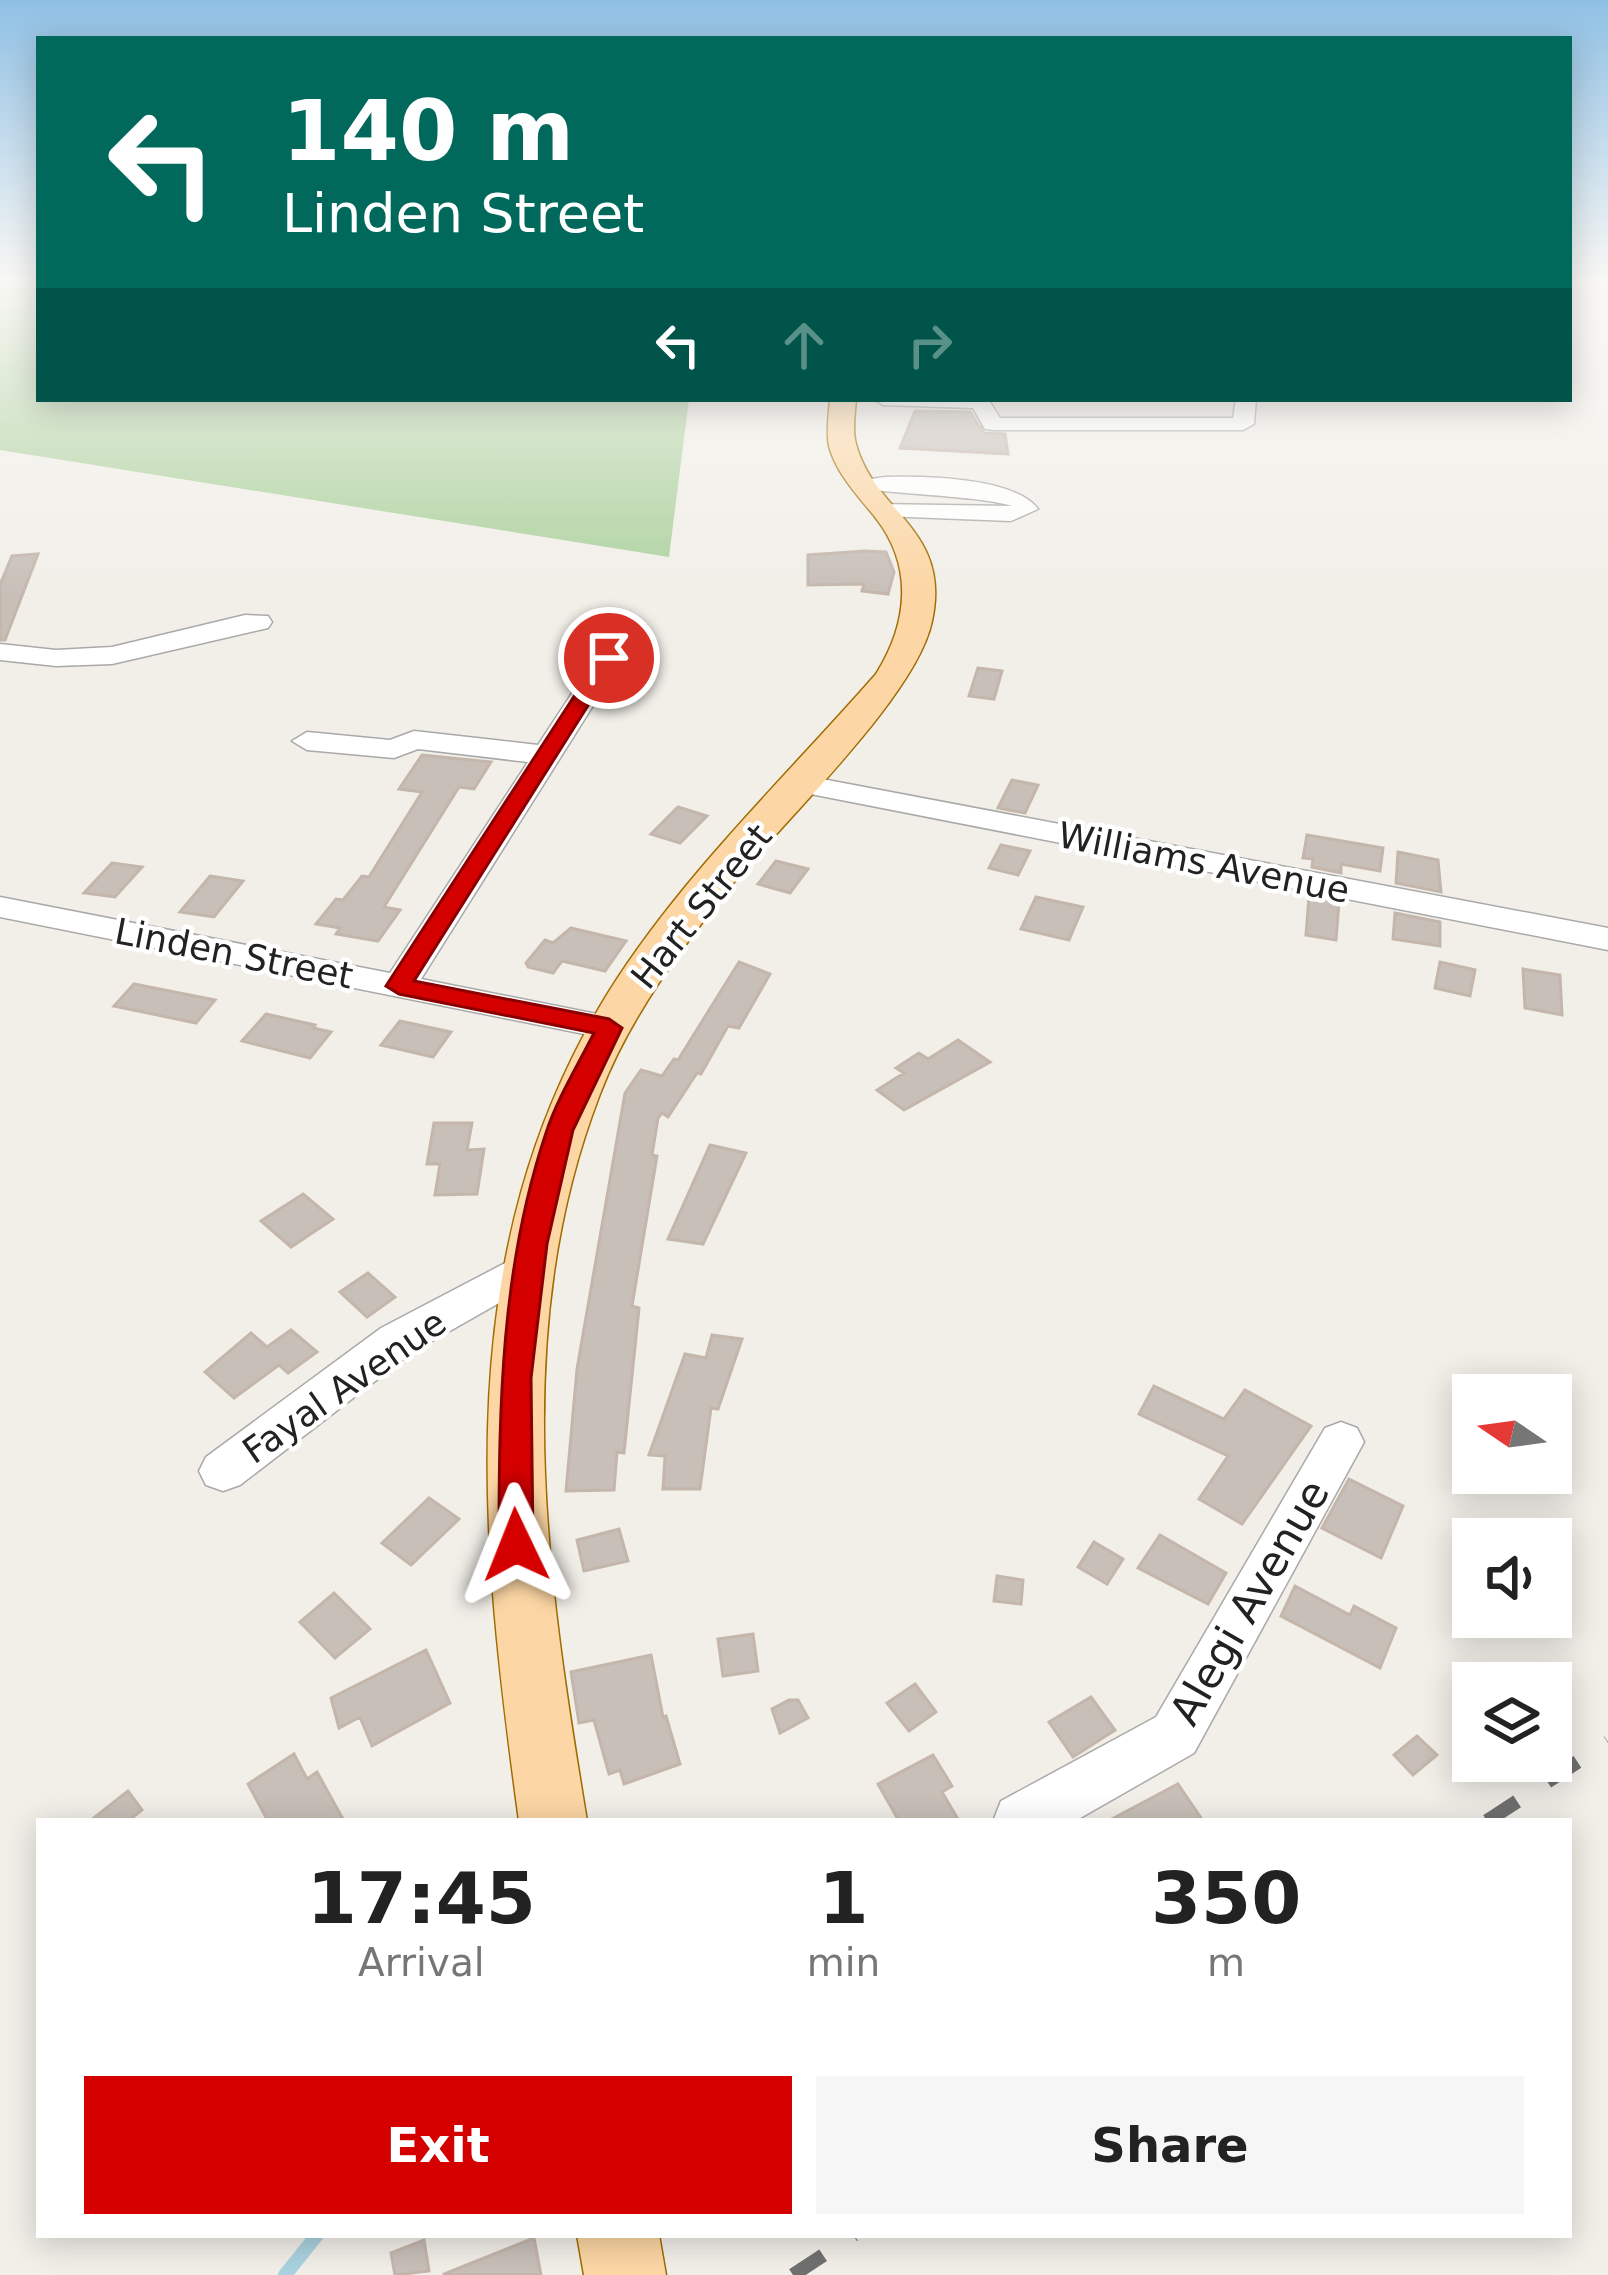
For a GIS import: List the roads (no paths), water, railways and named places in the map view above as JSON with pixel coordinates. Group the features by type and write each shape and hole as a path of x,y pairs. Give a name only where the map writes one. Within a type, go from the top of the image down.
{"main road":[{"name":"Hart Street","path":"553,1818 524,1629 515,1529 515,1378 529,1267 560,1130 609,1028 667,941 890,679 918,622 920,592 912,552 853,471 842,443 843,402"},
{"path":"619,2238 625,2275"}],"street":[{"path":"981,402 993,424 1243,424 1246,402"},
{"path":"1110,402 1114,424"},
{"path":"888,483 980,492 1019,500 1026,509 1011,514 874,497 888,483"},
{"path":"0,652 98,657 146,649 216,626 260,622"},
{"path":"399,986 609,658"},
{"path":"307,741 394,749 414,740 546,755"},
{"name":"Williams Avenue","path":"801,784 1608,940"},
{"name":"Linden Street","path":"0,907 609,1028"},
{"name":"Fayal Avenue","path":"224,1471 397,1340 529,1267"},
{"name":"Alegi Avenue","path":"1026,1818 1175,1736 1341,1442"}],"waterway":[{"path":"285,2275 315,2238"}],"railway":[{"path":"1492,1818 1608,1742"},
{"path":"793,2275 849,2238"}]}
